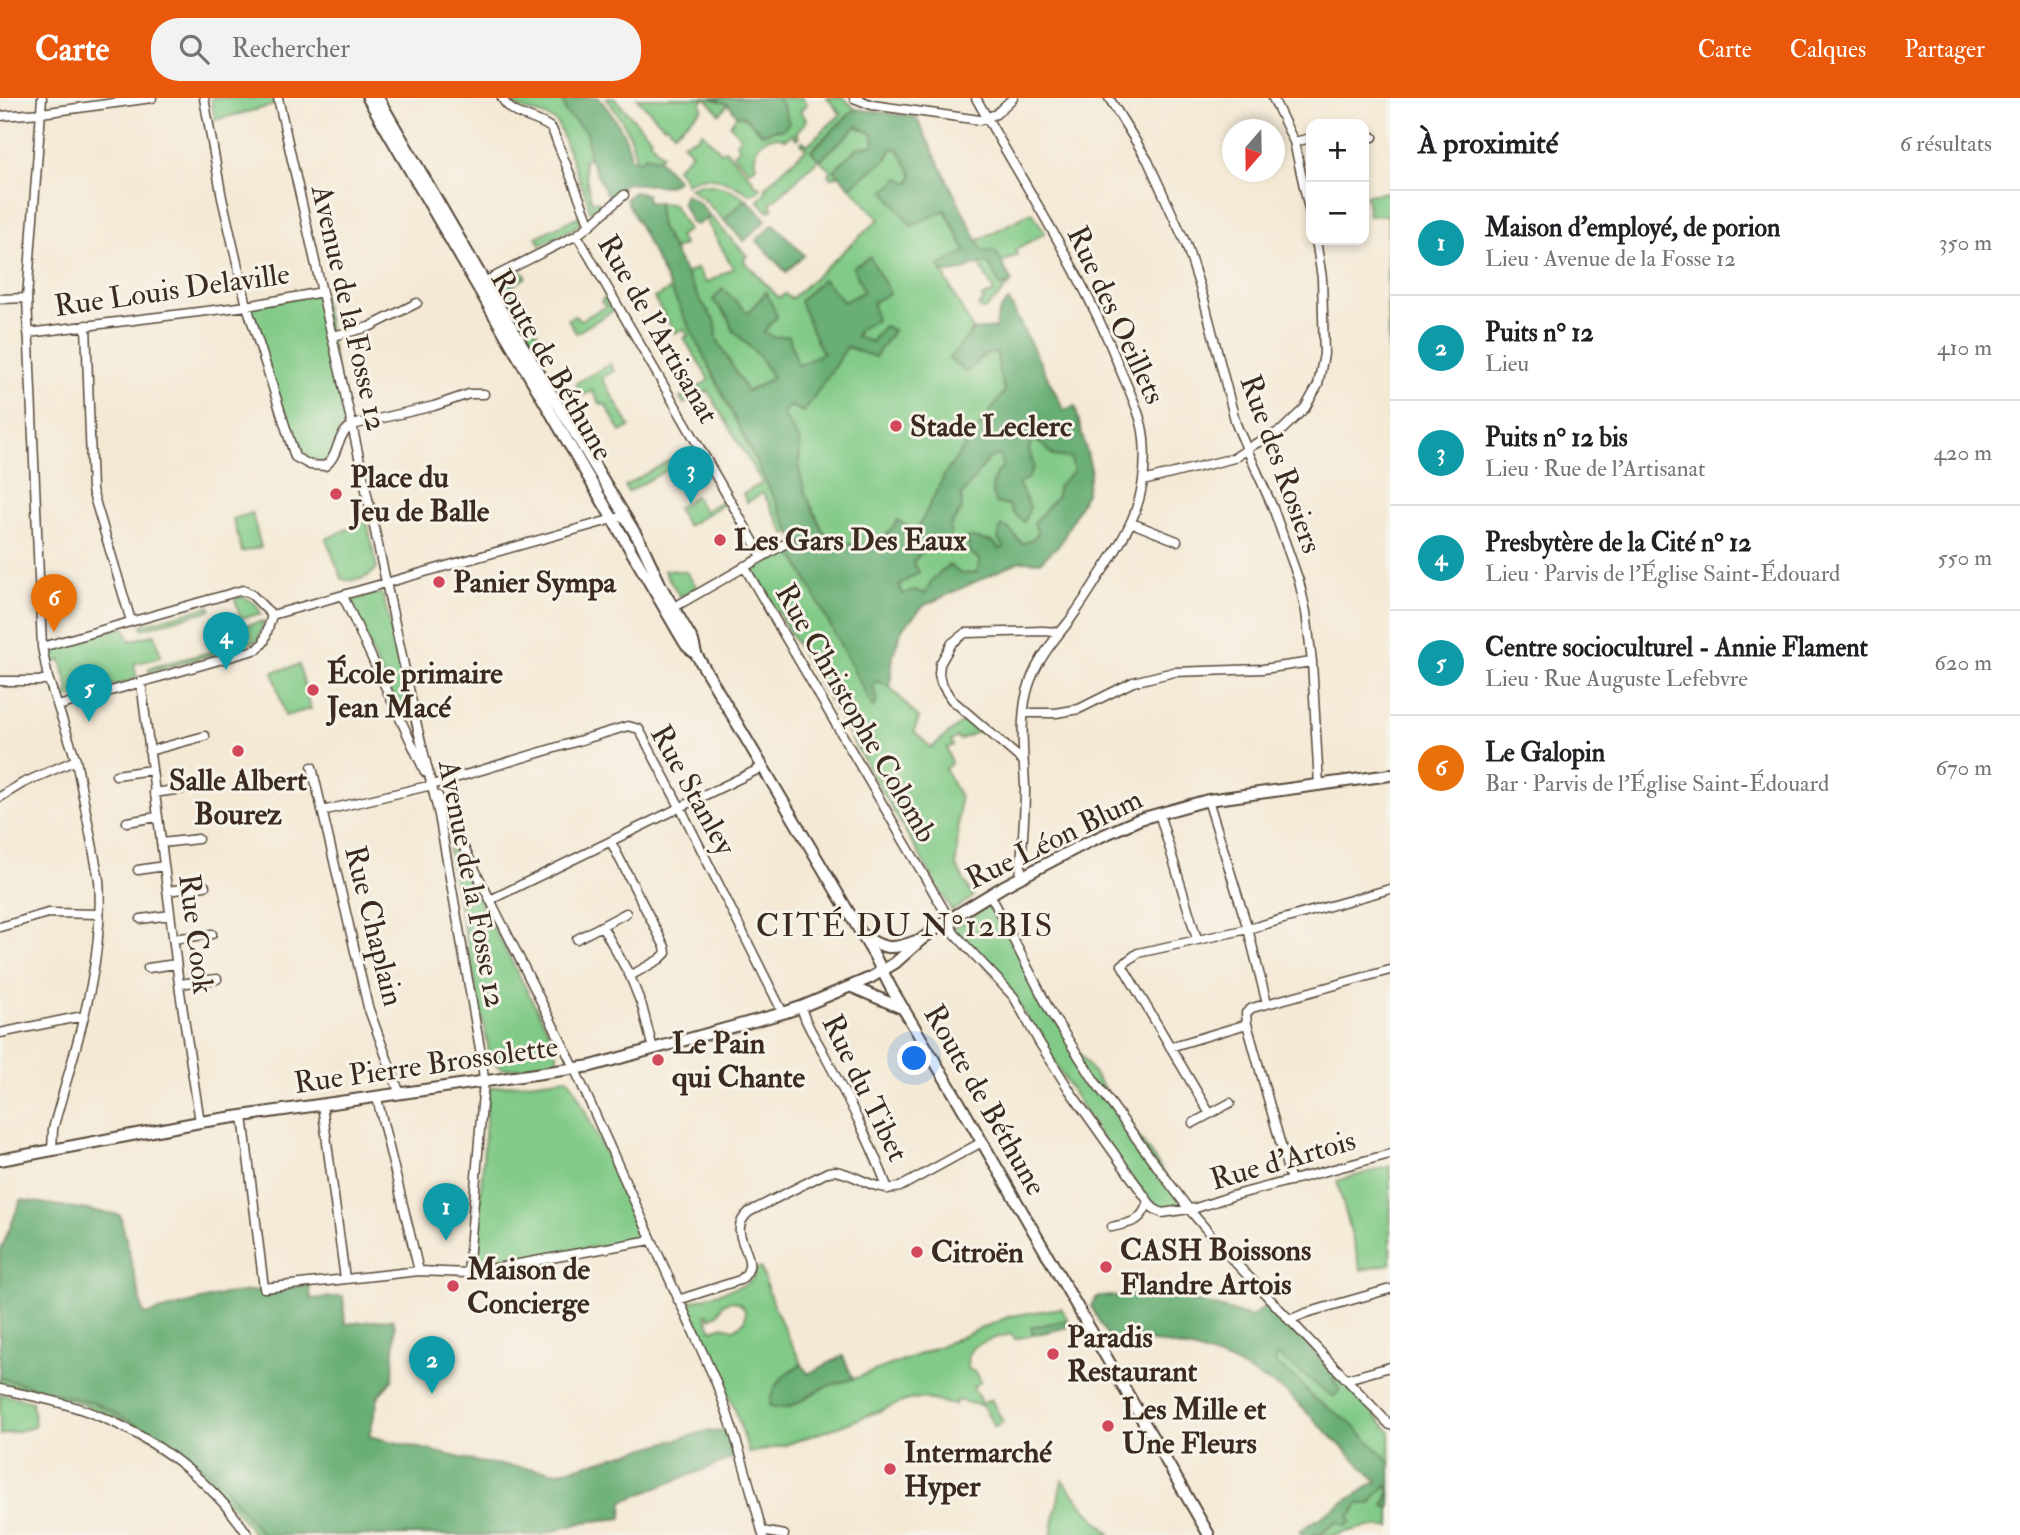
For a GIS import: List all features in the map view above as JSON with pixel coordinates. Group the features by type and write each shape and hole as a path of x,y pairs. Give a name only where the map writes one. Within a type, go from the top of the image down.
{"main road":[{"name":"Route de Béthune","path":"368,98 619,517 641,543 670,609 693,641 696,654 1209,1535"},
{"name":"Route de Béthune","path":"378,98 480,284"},
{"name":"Rue Léon Blum","path":"882,970 895,963 948,920 990,894 1086,843 1140,819 1208,800 1390,775"},
{"path":"860,932 876,944 890,948 922,939"},
{"name":"Rue Pierre Brossolette","path":"0,1160 200,1122 591,1066 783,1013 852,987 882,970"},
{"path":"852,987 904,1009"}],"street":[{"path":"42,98 27,298 42,647 48,678 76,760 99,880 97,956 53,1129 52,1151"},
{"path":"0,116 152,98"},
{"path":"204,98 222,198 247,306 295,457 310,466 325,466 332,459 343,432 352,425 434,406 469,394 484,394"},
{"name":"Avenue de la Fosse 12","path":"278,98 432,785 482,1060 484,1080 468,1273"},
{"path":"502,98 512,110 552,129 590,225"},
{"path":"854,98 872,105 981,120 996,114 1013,98"},
{"name":"Rue des Oeillets","path":"976,98 1069,259 1104,328 1142,427 1144,448 1143,481 1132,523 1114,554 1044,654 1033,674 1026,698 1020,878"},
{"name":"Rue des Rosiers","path":"1109,98 1149,161 1186,244 1204,300 1236,424 1292,558 1306,612 1312,662 1319,785"},
{"path":"1273,98 1294,142 1306,196"},
{"path":"1369,136 1373,138"},
{"path":"1294,142 1306,139"},
{"name":"Rue de l'Artisanat","path":"480,284 577,235 624,195"},
{"name":"Rue de l'Artisanat","path":"577,235 762,556"},
{"path":"1143,481 1234,458 1282,430 1305,408 1318,385 1324,354 1325,332 1317,245"},
{"name":"Rue Louis Delaville","path":"28,333 247,306 322,292"},
{"path":"0,299 27,298"},
{"path":"332,336 369,327 416,303"},
{"path":"86,325 92,491 131,621"},
{"path":"272,615 619,517"},
{"path":"1132,523 1177,541"},
{"path":"670,609 790,541"},
{"name":"Rue Christophe Colomb","path":"744,566 944,910 954,933 1014,997 1070,1090 1148,1202"},
{"path":"42,647 243,590 251,594 272,615"},
{"path":"342,596 421,766 574,1069 678,1300 730,1419 762,1533 784,1535"},
{"path":"58,706 258,649 264,642 272,615"},
{"path":"1023,761 951,699 939,674 940,664 952,643 965,633 1060,632"},
{"path":"1024,713 1056,713 1079,709 1133,682 1174,672 1263,669 1312,662"},
{"path":"0,681 39,681 48,678"},
{"name":"Rue Cook","path":"141,682 176,964 200,1122"},
{"name":"Rue Stanley","path":"322,811 432,785 628,726 639,729 783,1013"},
{"path":"149,751 205,737"},
{"path":"0,797 23,783 76,760"},
{"name":"Rue Chaplain","path":"312,766 368,1007 400,1094"},
{"path":"490,900 763,767"},
{"path":"116,775 152,770"},
{"path":"154,793 183,789"},
{"path":"1208,800 1248,929 1267,1004"},
{"path":"1158,813 1197,939"},
{"path":"127,822 158,817"},
{"path":"161,843 198,839"},
{"path":"611,842 666,953 630,976"},
{"path":"138,870 164,866"},
{"path":"167,891 205,886"},
{"path":"1210,1114 1122,965 1138,953 1248,929 1390,889"},
{"path":"990,894 1051,1013 1094,1080 1188,1208 1228,1255 1390,1425"},
{"path":"0,927 48,913 99,914"},
{"path":"577,939 626,914"},
{"path":"141,919 170,915"},
{"path":"602,926 630,976 642,1006 653,1049"},
{"path":"173,939 212,934"},
{"path":"148,968 176,964"},
{"path":"1291,1181 1246,1013 1252,1008 1390,970"},
{"path":"179,984 217,979"},
{"name":"Rue du Tibet","path":"801,1007 811,1034 878,1162 888,1189"},
{"path":"0,1033 83,1016"},
{"path":"1170,1048 1247,1024"},
{"path":"377,1098 419,1271"},
{"path":"1194,1123 1230,1103"},
{"path":"322,1105 345,1279"},
{"path":"243,1116 264,1288 419,1271 468,1273 651,1240"},
{"name":"Rue du Tibet","path":"678,1300 740,1280 748,1271 750,1259 739,1232 740,1223 749,1212 828,1172 835,1171 888,1189 900,1188 982,1142"},
{"name":"Rue d'Artois","path":"1148,1202 1162,1213 1204,1206 1390,1154"},
{"path":"1112,1227 1137,1220 1144,1213 1148,1202"},
{"path":"1289,1320 1306,1312 1390,1289"},
{"path":"1347,1379 1390,1367"},
{"path":"0,1389 57,1402 104,1418 149,1442 195,1476 217,1497 248,1535"}],"green space":[{"path":"211,98 273,98 275,105 215,120"},
{"path":"524,98 562,98 566,113 587,133 589,158 583,160 588,187 593,202 597,201 601,205 592,213 558,124 511,103"},
{"path":"562,98 599,98 624,134 631,159 641,161 645,156 658,159 678,180 668,186 626,183 611,199 589,158 587,133 566,113"},
{"path":"606,98 614,98 651,138 649,140 662,155 658,159 645,156 641,161 636,160 626,127"},
{"path":"637,98 711,98 728,104 720,114 704,99 701,103 702,109 674,133"},
{"path":"711,98 777,98 789,123 782,130 776,129 763,134 745,117 737,115 728,104"},
{"path":"777,98 803,98 807,105 800,111 806,119 804,125 796,133 799,137 797,139 792,134 786,139 772,137 762,142 756,152 756,166 750,171 733,154 740,148 736,143 741,137 730,125 737,115 745,117 762,134 776,129 782,130 784,108"},
{"path":"827,98 844,98 855,109 811,150 819,159 770,204 773,209 768,211 758,201 767,190 765,187 806,149 801,143 803,141 807,145 841,114"},
{"path":"855,109 916,117 982,250 996,252 1012,282 1001,287 989,264 978,264 959,272 944,273 939,266 966,251 945,210 911,226 885,191 899,178 909,183 913,175 898,149 892,148 886,159 850,187 834,170 857,148 874,145 873,134 857,126 820,160 811,151"},
{"path":"857,126 873,134 875,145 835,171 840,176 831,178 828,174 831,171 820,160"},
{"path":"702,132 721,152 725,150 752,178 753,183 761,188 757,192 750,194 719,179 702,178 686,184 676,168 692,153 683,143 698,137"},
{"path":"892,148 898,149 913,174 909,183 945,210 966,252 939,266 973,330 949,359 997,353 1005,391 945,474 916,532 861,546 837,541 823,531 805,493 799,469 800,442 782,413 790,406 804,412 847,347 875,357 893,331 884,326 871,342 856,336 873,302 870,257 853,267 864,291 844,303 801,301 824,354 798,367 773,337 763,332 766,293 748,313 722,289 713,300 728,317 732,329 759,356 774,379 746,392 717,339 716,323 686,274 697,268 706,283 733,268 706,220 710,216 747,256 743,260 779,298 785,294 791,299 879,219 850,187 886,159"},
{"path":"700,184 724,188 746,199 724,220 689,188"},
{"path":"633,192 647,194 647,202 658,203 660,226 699,298 716,323 717,339 747,392 773,378 759,356 732,329 728,317 713,300 723,289 748,313 766,292 777,316 764,332 773,337 789,336 798,366 823,353 800,301 823,279 844,302 864,291 853,267 870,257 890,293 873,302 876,320 859,330 856,336 871,342 884,326 893,330 875,357 847,347 804,412 790,406 782,413 800,442 799,469 805,493 823,531 837,541 861,546 882,540 898,520 916,532 945,474 1005,391 997,353 985,354 967,373 949,359 973,330 996,328 999,313 1009,301 1064,410 1075,406 1091,469 1086,493 1061,543 1040,562 1020,561 923,606 902,629 893,655 890,687 877,681 873,687 877,701 873,708 791,550 798,546 626,199","holes":["1032,439 1054,456 1071,458 1074,471 1058,486 1057,496 1034,523 1038,534 1022,544 1009,529 1001,526 998,539 1004,547 1000,550 993,542 967,537 970,551 980,561 977,572 962,574 949,565 932,580 925,594 915,590 903,594 899,585 919,572 913,562 927,545 946,547 951,542 950,526 962,509 961,496 989,458 999,455 1003,466 993,483 996,503 1009,505 1014,514 1024,522 1030,507 1018,484 1028,478 1034,467 1029,450"]},
{"path":"1390,192 1390,432 1388,215 1369,216 1369,195"},
{"path":"685,194 699,203 710,216 697,225 691,223 682,202"},
{"path":"746,199 766,220 744,241 724,220"},
{"path":"658,203 673,204 688,230 679,236 684,245 673,250 660,225"},
{"path":"1032,212 1045,233 1015,250 1017,255 1002,263 996,252 982,251 977,241"},
{"path":"579,216 580,225 540,245 536,237"},
{"path":"774,224 804,255 786,272 756,240"},
{"path":"979,263 989,264 1001,287 1012,282 985,310 978,305 984,302 982,298 994,292"},
{"path":"520,271 526,277 509,288 521,309 519,311 544,343 533,346 500,288 502,281"},
{"path":"671,289 791,533 786,535 763,493 747,502 743,494 762,483 708,391 684,404 680,398 709,380 684,338 688,336 684,329 675,333 654,298"},
{"path":"322,292 347,428 332,461 313,463 297,454 247,306"},
{"path":"607,298 614,310 576,333 568,319 574,316 581,320 606,306 601,302"},
{"path":"610,364 614,371 602,378 630,427 621,432 605,404 601,405 592,391 583,395 578,391 576,383"},
{"path":"1032,439 1054,456 1071,457 1074,471 1058,486 1057,496 1034,523 1038,534 1023,544 1009,529 1004,548 1000,550 993,542 967,537 970,551 980,561 977,572 932,580 925,594 903,594 899,585 919,573 913,562 927,545 946,547 950,526 962,509 961,496 989,457 999,455 1003,466 993,483 996,502 1009,504 1014,514 1030,507 1018,484 1034,467 1029,450"},
{"path":"672,459 675,465 628,492 625,486"},
{"path":"695,496 704,511 722,501 724,504 687,526 677,508"},
{"path":"252,513 261,547 242,552 233,519"},
{"path":"367,520 377,568 361,579 342,579 326,539"},
{"path":"791,550 873,707 877,701 873,687 877,681 890,687 919,718 914,731 931,748 966,719 979,731 959,740 957,737 951,741 953,745 947,748 951,764 945,769 960,797 956,865 973,897 952,911 754,571"},
{"path":"664,571 686,572 697,587 680,597"},
{"path":"379,593 383,596 410,708 400,712 348,603 350,600"},
{"path":"242,596 256,604 261,614 240,618 235,599"},
{"path":"210,606 211,610 142,629 141,625"},
{"path":"264,621 258,640 247,644 243,626"},
{"path":"124,627 130,641 155,634 161,657 134,664 137,679 62,699 61,695 69,692 61,660 51,663 48,647"},
{"path":"217,650 218,653 149,672 149,668"},
{"path":"299,665 311,709 285,716 273,672"},
{"path":"448,849 452,849 557,1047 557,1060 552,1066 502,1069 491,1061"},
{"path":"994,902 1051,1013 1184,1201 1179,1209 1169,1212 1155,1208 1110,1152 1014,997 952,929"},
{"path":"568,1078 644,1238 489,1267 483,1265 476,1255 488,1092 494,1087"},
{"path":"1390,1166 1390,1264 1361,1270 1337,1181"},
{"path":"21,1200 120,1215 144,1315 224,1294 309,1285 311,1299 343,1296 345,1324 392,1319 395,1326 393,1379 379,1395 369,1436 478,1462 559,1472 704,1432 727,1430 736,1457 623,1501 622,1518 584,1522 541,1535 262,1535 221,1483 177,1446 97,1404 0,1378 0,1252"},
{"path":"761,1268 784,1329 802,1364 789,1371 790,1407 824,1387 928,1351 1010,1316 1061,1308 1068,1320 1031,1327 1033,1335 1014,1339 1011,1334 979,1344 971,1350 967,1368 977,1374 981,1382 973,1387 982,1404 991,1399 1003,1422 995,1427 983,1406 956,1400 955,1405 922,1398 908,1400 785,1445 749,1453 735,1409 687,1303 744,1285 753,1278 756,1269","holes":["731,1301 744,1308 744,1322 734,1329 723,1326 712,1330 705,1315 708,1314 710,1318 718,1314 723,1304"]},
{"path":"1150,1294 1189,1300 1251,1317 1268,1304 1335,1374 1333,1379 1340,1390 1333,1397 1278,1355 1275,1363 1300,1382 1312,1397 1351,1423 1388,1460 1390,1490 1387,1485 1371,1504 1359,1504 1349,1517 1351,1522 1346,1526 1337,1522 1320,1534 1302,1535 1299,1531 1377,1481 1285,1391 1234,1363 1196,1350 1131,1339 1114,1348 1091,1306 1097,1297"},
{"path":"1068,1320 1072,1326 1033,1335 1031,1327"},
{"path":"1278,1355 1333,1397 1335,1374 1390,1431 1390,1463 1351,1423 1312,1397 1300,1382 1275,1363"},
{"path":"843,1356 853,1379 825,1387 791,1406 770,1406 776,1386 790,1372 802,1364 808,1374"},
{"path":"0,1378 97,1404 177,1446 221,1483 262,1535 254,1535 221,1494 181,1458 136,1428 78,1403 0,1383"},
{"path":"0,1394 32,1401 35,1427 0,1435"},
{"path":"1062,1480 1085,1508 1111,1535 1051,1535"},
{"path":"1387,1484 1390,1490 1384,1506 1390,1508 1390,1527 1366,1527 1334,1535 1309,1535 1320,1534 1337,1522 1349,1518 1359,1504 1371,1504"},
{"path":"1390,1490 1390,1508 1384,1506"}],"place":[{"name":"Stade Leclerc","path":"896,426"},
{"name":"Place du Jeu de Balle","path":"336,494"},
{"name":"Puits n° 12 bis","path":"691,504"},
{"name":"Les Gars Des Eaux","path":"720,540"},
{"name":"Panier Sympa","path":"439,582"},
{"name":"Le Galopin","path":"54,632"},
{"name":"Presbytère de la Cité n° 12","path":"226,670"},
{"name":"École primaire Jean Macé","path":"313,690"},
{"name":"Centre socioculturel - Annie Flament","path":"89,722"},
{"name":"Salle Albert Bourez","path":"238,751"},
{"name":"Le Pain qui Chante","path":"658,1060"},
{"name":"Maison d'employé, de porion","path":"446,1241"},
{"name":"Citroën","path":"917,1252"},
{"name":"CASH Boissons Flandre Artois","path":"1106,1267"},
{"name":"Maison de Concierge","path":"453,1286"},
{"name":"Paradis Restaurant","path":"1053,1354"},
{"name":"Puits n° 12","path":"432,1394"},
{"name":"Les Mille et Une Fleurs","path":"1108,1426"},
{"name":"Intermarché Hyper","path":"890,1469"}],"district":[{"name":"CITÉ DU N°12BIS","path":"905,926"}]}
